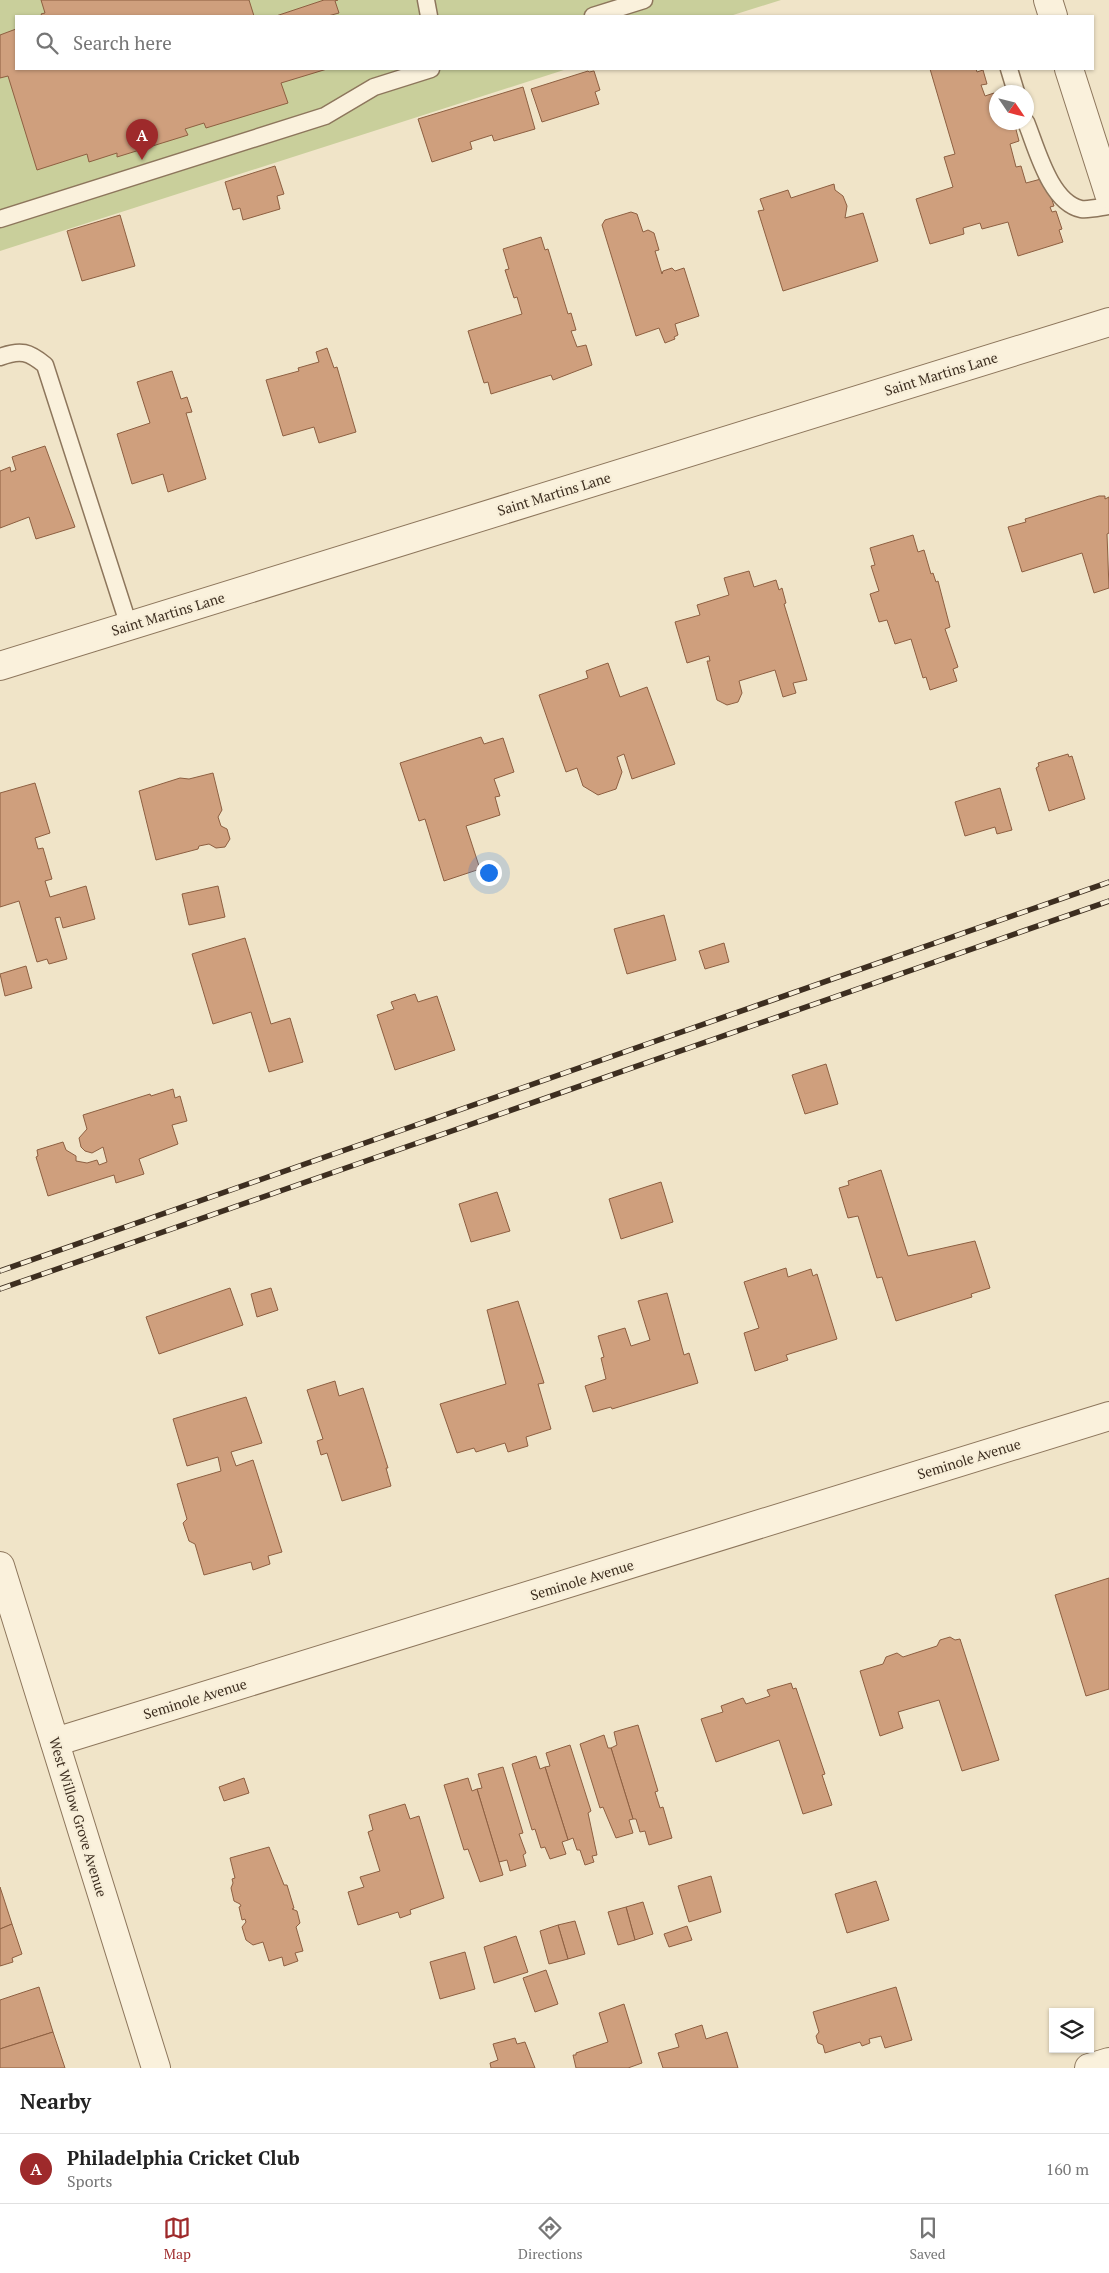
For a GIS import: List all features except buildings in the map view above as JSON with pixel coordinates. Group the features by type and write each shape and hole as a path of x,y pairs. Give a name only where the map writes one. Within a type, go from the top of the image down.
{"street":[{"path":"1048,0 1053,15"},
{"path":"1069,70 1109,194"},
{"name":"Saint Martins Lane","path":"0,666 1109,322"},
{"name":"Seminole Avenue","path":"55,1742 1109,1416"},
{"name":"West Willow Grove Avenue","path":"1,1571 156,2068"},
{"path":"1089,2068 1109,2062"}],"lane":[{"path":"426,0 429,15"},
{"path":"596,15 644,0"},
{"path":"0,219 325,116 374,87 428,70"},
{"path":"1009,70 1014,85"},
{"path":"1029,130 1053,187 1065,202 1083,209 1109,206"},
{"path":"0,357 13,352 31,354 45,366 129,626"}],"green space":[{"path":"0,0 781,0 733,15 15,15 15,70 564,70 0,251"}],"railway":[{"path":"0,1271 1109,882"},
{"path":"0,1289 1109,901"}],"place":[{"name":"Philadelphia Cricket Club","path":"142,160"}]}
